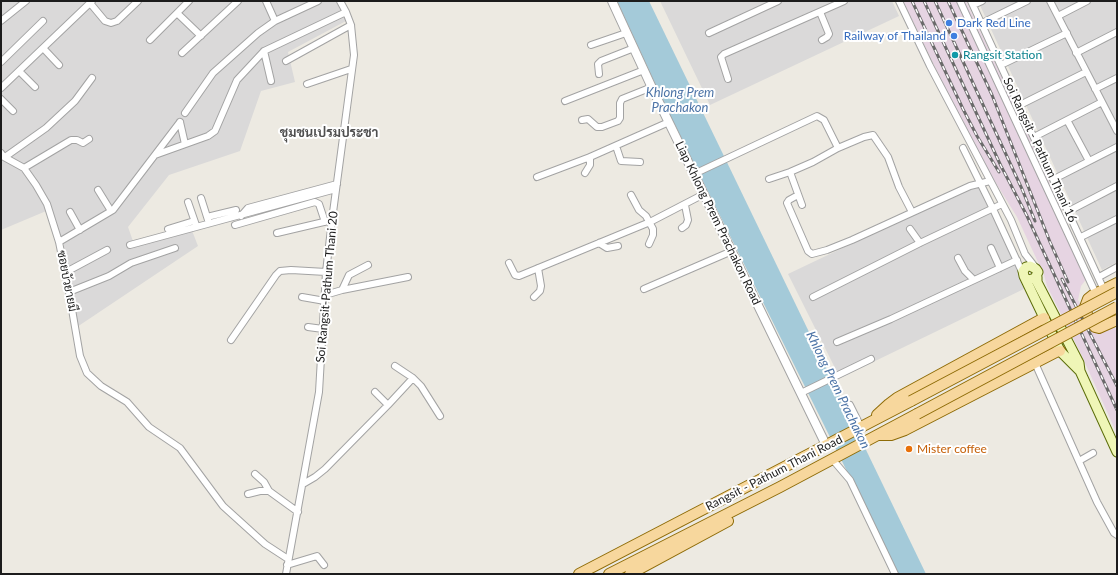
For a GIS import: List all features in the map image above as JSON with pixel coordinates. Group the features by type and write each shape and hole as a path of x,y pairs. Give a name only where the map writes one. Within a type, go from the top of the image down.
{"main road":[{"path":"1025,273 1030,266 1036,273 1037,282 1079,363 1080,371 1117,452"},
{"path":"1025,273 1031,280 1036,273"},
{"path":"1025,273 1040,321 1056,353 1080,371"},
{"path":"1117,301 1109,289 1088,299 1085,307 1088,318 1092,324 1099,328 1117,320"},
{"name":"Rangsit - Pathum Thani Road","path":"579,574 911,402 1109,289"},
{"name":"Rangsit - Pathum Thani Road","path":"609,574 877,436 1117,307"},
{"path":"863,427 897,398 1040,321"},
{"path":"877,436 891,435 905,430 1056,353"},
{"path":"630,574 731,519 753,501"}],"street":[{"path":"2,18 26,1"},
{"path":"1,88 91,2 105,21 111,23 117,22 138,1"},
{"path":"150,40 189,1"},
{"path":"182,53 238,1"},
{"path":"266,1 275,21"},
{"path":"186,113 213,74 258,33 275,21 318,1"},
{"name":"Soi Rangsit-Pathum Thani 20","path":"286,574 319,392 328,221 336,186 354,54 351,25 340,1"},
{"name":"Liap Khlong Prem Prachakon Road","path":"612,1 652,87 696,174 704,194 802,393 829,444"},
{"path":"709,33 778,1"},
{"path":"728,79 721,57 724,54 844,1"},
{"path":"899,1 930,66 1036,273"},
{"path":"960,1 1109,289"},
{"path":"972,3 982,1"},
{"path":"982,23 1026,1"},
{"path":"1050,1 1116,127"},
{"path":"1058,16 1087,1"},
{"name":"Soi Rangsit - Pathum Thani 16","path":"972,3 1099,277 1109,289"},
{"path":"155,155 208,136 215,132 237,80 264,51 346,12"},
{"path":"820,12 830,34 822,40"},
{"path":"177,13 201,36"},
{"path":"1,62 43,22"},
{"path":"286,60 351,25"},
{"path":"1076,53 1117,32"},
{"path":"591,45 626,33"},
{"path":"1001,65 1067,33"},
{"path":"43,48 59,64"},
{"path":"599,74 598,64 601,61 634,48"},
{"path":"264,51 271,81"},
{"path":"307,84 351,69"},
{"path":"19,70 35,87"},
{"path":"565,101 644,70"},
{"path":"1020,105 1086,72"},
{"path":"3,155 46,128 75,101 92,78"},
{"path":"1095,89 1117,78"},
{"path":"582,120 588,119 598,128 618,121 620,118 620,103 622,98 652,87"},
{"path":"1,99 13,111"},
{"path":"1034,137 1102,102"},
{"path":"696,174 817,116 824,120 838,148"},
{"path":"1067,120 1089,161"},
{"path":"59,242 111,211 180,122 186,144"},
{"path":"537,177 590,157 669,122"},
{"path":"769,179 790,172 813,162 838,148 872,135 888,157 899,187 912,212"},
{"path":"24,168 71,140 78,140 83,143 90,139"},
{"path":"616,146 621,161 640,162"},
{"path":"1054,179 1117,147"},
{"path":"963,148 1017,260 1025,273"},
{"name":"ซอยบัวยายมี","path":"3,155 24,168 36,184 47,204 59,242 66,272 78,347 83,364 94,380 132,407 149,427 180,448 223,506 265,544 288,562"},
{"path":"585,173 590,165 590,157"},
{"path":"790,172 802,205"},
{"path":"798,194 787,203 808,251 812,254 852,240 970,186 990,181"},
{"path":"208,220 241,216 248,208 274,203 336,186"},
{"path":"1069,211 1117,186"},
{"path":"98,190 111,211"},
{"path":"509,264 517,276 650,222 704,194"},
{"path":"631,195 639,210 650,222 653,232 649,244"},
{"path":"201,198 208,220"},
{"path":"188,202 195,224"},
{"path":"235,225 315,202 319,204 328,221 277,233"},
{"path":"813,297 920,243 1002,204"},
{"path":"682,228 686,225 688,220 685,205"},
{"path":"130,245 236,210"},
{"path":"70,212 80,230"},
{"path":"1081,237 1117,219"},
{"path":"168,229 195,224"},
{"path":"910,229 920,243"},
{"path":"599,243 607,248 618,246"},
{"path":"69,292 109,276 131,263 175,248"},
{"path":"991,248 1000,268"},
{"path":"66,272 107,250"},
{"path":"644,289 732,251"},
{"path":"1025,254 1025,273"},
{"path":"958,258 965,271 974,280"},
{"path":"837,342 891,319 1017,260"},
{"path":"342,290 350,275 368,265"},
{"path":"1099,277 1117,267"},
{"path":"534,297 540,291 541,286 538,268"},
{"path":"231,340 280,271 291,270 326,272"},
{"path":"302,298 325,298 342,290 408,277"},
{"path":"308,327 323,329"},
{"path":"802,393 871,359"},
{"path":"1035,363 1102,512 1114,534 1117,535"},
{"path":"395,366 413,378 421,386 440,416"},
{"path":"303,484 315,478 325,469 413,378"},
{"path":"375,392 388,405"},
{"path":"850,404 863,427"},
{"path":"1079,461 1093,453"},
{"path":"835,458 850,480 894,574"},
{"path":"255,474 264,482 268,491 298,512"},
{"path":"248,494 268,491"},
{"path":"288,562 317,556 322,560 324,565"}],"shaded area":[{"path":"1,1 336,1 346,21 288,52 295,82 261,91 240,151 169,175 128,227 134,244 191,228 198,246 74,329 64,246 51,209 1,230"},
{"path":"660,1 892,1 899,16 710,105"},
{"path":"903,1 966,1 1018,112 1090,274 1081,286 1078,300 1097,330 1114,326 1117,332 1117,434 1081,354 1047,286 1044,275 1017,217 986,167 962,123"},
{"path":"978,1 1117,1 1117,262 1102,270"},
{"path":"981,182 1028,287 840,378 788,274"}],"water":[{"name":"Khlong Prem Prachakon","path":"617,1 649,1 926,574 898,574 664,103"}],"railway":[{"path":"912,1 963,109 977,136 999,172"},
{"path":"924,1 1001,166 1027,216 1117,410"},
{"path":"935,1 1022,189 1035,221"},
{"path":"948,1 992,95 1050,242 1068,282"},
{"path":"1062,279 1117,386"}],"place":[{"name":"Dark Red Line","path":"949,23"},
{"name":"Railway of Thailand","path":"954,36"},
{"name":"Rangsit Station","path":"955,55"},
{"name":"Mister coffee","path":"909,449"}],"district":[{"name":"ชุมชนเปรมประชา","path":"329,133"}]}
